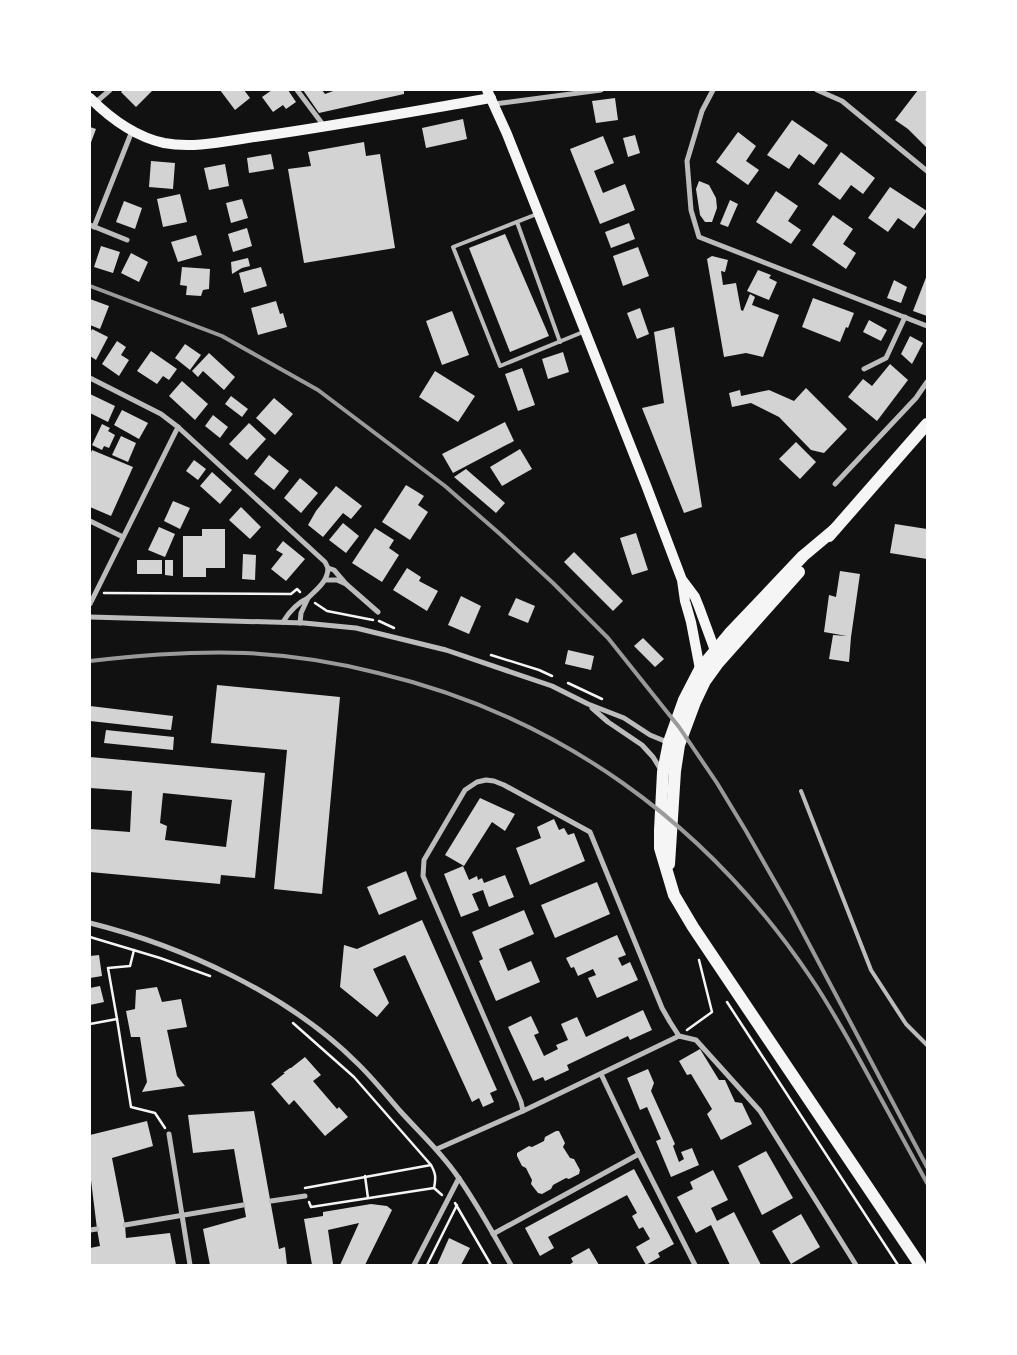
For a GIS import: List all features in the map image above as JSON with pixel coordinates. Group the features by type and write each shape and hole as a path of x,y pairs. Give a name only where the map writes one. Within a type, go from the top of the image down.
{"main road":[{"path":"92,101 132,131 165,143 186,145 324,126 491,97 539,213 682,580 684,601 691,622 700,669 695,688 663,772 667,801 665,848 671,886 681,908 698,935 920,1265"},
{"path":"700,669 748,628 809,561 927,424"},
{"path":"695,688 705,682 718,663 729,634 803,556 834,530"},
{"path":"682,580 695,597 721,651"},
{"path":"667,801 674,771 676,739"}],"street":[{"path":"92,101 110,90"},
{"path":"297,90 324,126"},
{"path":"491,97 601,90"},
{"path":"713,90 702,111 686,161 691,210 699,237 927,326"},
{"path":"818,90 842,101 927,171"},
{"path":"127,240 92,226 132,131"},
{"path":"864,369 886,358 905,317"},
{"path":"90,378 161,414 178,427 325,562 328,568 326,580 308,598 302,610 300,623"},
{"path":"835,484 916,398 927,382"},
{"path":"90,604 178,427"},
{"path":"90,521 123,537"},
{"path":"328,568 334,570 346,584 378,612"},
{"path":"326,580 337,580 346,584"},
{"path":"283,622 300,602 308,598"},
{"path":"90,617 283,622 356,628 446,650 552,686 588,704 624,718 650,735 676,739"},
{"path":"588,704 608,722 642,745 663,772"},
{"path":"523,1111 521,1102 423,876 424,860 465,790 478,782 486,780 504,785 590,832 662,1008 679,1036"},
{"path":"90,923 160,944 218,970 276,1000 306,1020 332,1041 356,1062 437,1149 459,1178 511,1265"},
{"path":"437,1149 523,1111 679,1036 696,1040 760,1111 856,1265"},
{"path":"601,1074 695,1265"},
{"path":"169,1134 190,1265"},
{"path":"493,1234 639,1154"},
{"path":"414,1265 459,1178"},
{"path":"271,1201 305,1196"},
{"path":"125,1224 243,1205"},
{"path":"90,1230 97,1229"}],"lane":[{"path":"539,213 453,248 500,366 585,332"},
{"path":"517,222 560,342"},
{"path":"801,792 871,970 906,1024 927,1045"}],"path":[{"path":"90,937 218,979"},
{"path":"134,950 130,966 108,968 131,1107 155,1113 169,1134"},
{"path":"679,1036 712,1012 699,958"},
{"path":"90,1024 117,1019"},
{"path":"290,1020 354,1077 431,1165 436,1172 434,1188 311,1207 305,1196 306,1187 431,1165"},
{"path":"365,1176 368,1198"},
{"path":"427,1265 457,1204 491,1265"}],"building":[{"path":"123,90 153,90 136,107 121,92"},
{"path":"220,90 244,90 250,98 235,110"},
{"path":"272,90 288,90 296,102 286,109 283,105 273,112 262,97"},
{"path":"303,90 322,90 325,94 336,90 404,90 404,94 319,113"},
{"path":"918,90 927,90 927,148 908,129 895,120"},
{"path":"615,98 618,120 596,123 592,101"},
{"path":"463,119 467,139 426,148 422,128"},
{"path":"792,120 828,145 814,165 799,154 789,169 767,155"},
{"path":"90,127 96,129 90,145"},
{"path":"738,132 756,146 746,161 759,170 748,185 716,162"},
{"path":"635,135 640,153 628,157 623,138"},
{"path":"603,136 614,163 594,171 603,193 625,184 635,210 600,224 570,149"},
{"path":"364,142 366,156 380,154 395,248 304,263 288,169 311,166 308,152"},
{"path":"841,152 875,178 863,194 851,185 840,200 818,184"},
{"path":"271,154 274,169 249,173 247,158"},
{"path":"151,161 175,163 173,189 149,187"},
{"path":"225,164 229,186 209,190 204,168"},
{"path":"699,181 709,185 716,198 717,208 712,222 705,222 700,215 696,189"},
{"path":"890,187 927,211 914,229 898,218 888,232 868,218"},
{"path":"776,191 798,206 788,221 801,230 791,244 756,222"},
{"path":"180,194 187,222 163,227 157,199"},
{"path":"242,199 248,218 231,223 226,203"},
{"path":"730,200 738,204 728,227 720,224"},
{"path":"124,201 142,208 135,229 116,222"},
{"path":"833,215 853,229 843,244 856,253 846,269 812,245"},
{"path":"629,223 635,239 611,248 605,232"},
{"path":"247,228 252,246 233,252 228,234"},
{"path":"505,234 549,336 510,352 469,248"},
{"path":"196,235 202,255 178,262 171,242"},
{"path":"101,246 120,252 113,273 94,267"},
{"path":"638,247 649,276 623,286 613,256"},
{"path":"131,253 148,262 139,282 121,273"},
{"path":"712,256 728,260 725,272 721,271 723,285 736,283 741,310 743,311 750,294 755,297 752,305 779,315 763,357 746,353 724,357 707,259"},
{"path":"248,258 250,266 232,274 231,262"},
{"path":"182,267 210,269 209,289 203,290 201,296 186,295 187,286 180,285"},
{"path":"261,267 267,286 244,293 239,273"},
{"path":"758,270 771,275 769,278 777,282 769,300 747,291"},
{"path":"927,275 927,316 913,311"},
{"path":"894,280 907,287 901,303 887,298"},
{"path":"813,298 854,313 840,342 802,327"},
{"path":"90,299 109,306 100,329 90,325"},
{"path":"276,301 280,314 283,313 287,327 258,335 251,308"},
{"path":"640,308 649,334 637,339 627,313"},
{"path":"452,311 469,355 442,365 426,321"},
{"path":"869,320 887,330 881,341 863,332"},
{"path":"674,327 702,507 684,513 642,408 664,403 654,332"},
{"path":"92,329 108,337 96,360 90,356 90,333"},
{"path":"910,336 923,343 912,364 901,354"},
{"path":"117,341 126,347 121,355 129,360 119,376 102,364"},
{"path":"185,344 201,355 190,370 175,358"},
{"path":"151,351 177,369 169,380 163,376 157,384 137,371"},
{"path":"563,352 569,372 548,379 542,359"},
{"path":"209,353 235,377 224,390 203,371 198,377 192,371"},
{"path":"890,364 908,380 877,421 848,397 863,379 872,386"},
{"path":"522,368 535,405 518,411 505,374"},
{"path":"435,371 475,396 458,422 419,397"},
{"path":"182,381 208,404 195,420 169,396"},
{"path":"806,388 847,429 824,453 811,450 779,417 751,403 732,407 729,393 740,390 741,396 769,390 794,401"},
{"path":"90,394 115,406 108,422 90,413"},
{"path":"231,396 248,409 242,417 225,404"},
{"path":"274,398 293,414 275,435 256,418"},
{"path":"122,410 148,423 139,439 114,425"},
{"path":"213,415 228,427 220,438 205,426"},
{"path":"505,422 514,441 453,473 442,454"},
{"path":"249,423 266,439 247,460 229,444"},
{"path":"102,424 110,428 108,431 115,435 109,448 104,446 102,450 92,445"},
{"path":"121,436 136,443 128,462 112,455"},
{"path":"796,442 816,462 800,479 779,459"},
{"path":"520,449 532,469 502,486 490,467"},
{"path":"92,450 133,467 111,516 90,507 90,455"},
{"path":"269,455 289,471 274,490 254,474"},
{"path":"194,460 206,469 198,480 186,471"},
{"path":"466,469 505,503 496,513 454,477"},
{"path":"212,472 232,490 220,504 200,486"},
{"path":"300,478 318,493 301,513 284,498"},
{"path":"406,485 424,496 418,505 428,512 410,540 382,522"},
{"path":"336,486 362,506 351,519 343,513 323,537 308,525 316,511"},
{"path":"173,501 190,508 180,529 164,521"},
{"path":"241,507 261,527 250,539 229,520"},
{"path":"343,523 359,536 346,553 329,540"},
{"path":"895,524 927,529 927,559 890,553"},
{"path":"159,527 175,534 165,557 148,550"},
{"path":"375,528 394,540 389,548 399,555 382,582 352,563"},
{"path":"202,529 225,529 225,568 206,568 206,577 183,577 183,536 202,536"},
{"path":"636,533 648,570 632,575 620,538"},
{"path":"283,541 305,559 286,581 271,569 283,554 276,550"},
{"path":"574,552 623,601 613,611 564,562"},
{"path":"243,554 256,555 255,580 242,579"},
{"path":"137,560 162,560 162,574 137,574"},
{"path":"165,560 173,560 173,576 165,575"},
{"path":"407,568 421,577 419,581 438,591 427,611 393,590"},
{"path":"840,571 860,574 849,662 829,659 833,635 847,636 824,632 829,595 836,597"},
{"path":"461,596 481,606 469,634 448,625"},
{"path":"516,598 535,606 528,623 508,615"},
{"path":"643,638 664,659 655,667 634,646"},
{"path":"568,650 594,656 591,670 565,664"},
{"path":"217,685 340,697 322,894 274,889 287,750 211,743"},
{"path":"90,706 173,716 171,730 90,721"},
{"path":"106,730 174,737 173,750 104,743"},
{"path":"90,757 265,773 255,878 221,875 220,884 90,872 90,829 130,832 132,791 90,788","holes":["163,793 232,800 226,847 165,840 167,826 160,823"]},
{"path":"480,798 515,814 505,831 492,822 464,866 445,855"},
{"path":"554,819 559,830 564,828 568,835 574,833 585,861 530,885 516,848 541,838 537,827"},
{"path":"463,866 469,880 477,876 478,880 482,878 484,883 505,875 514,897 489,907 483,890 472,894 479,910 461,917 444,874"},
{"path":"406,871 417,899 379,915 367,887"},
{"path":"597,882 610,914 555,938 541,905"},
{"path":"524,910 534,934 499,949 508,971 531,961 540,982 496,1001 479,961 483,959 472,932"},
{"path":"422,920 497,1090 490,1093 494,1102 483,1107 479,1098 472,1102 405,955 373,969 389,1003 377,1017 340,987 344,945 357,949"},
{"path":"617,935 626,955 618,958 622,966 630,962 638,980 597,998 588,978 596,975 593,969 578,976 574,967 571,968 566,958"},
{"path":"99,955 102,976 90,978 90,956"},
{"path":"100,986 104,1002 90,1005 90,988"},
{"path":"157,987 162,1002 181,999 187,1027 167,1030 177,1076 185,1086 142,1092 147,1082 140,1037 131,1037 126,1011 135,1009 136,990"},
{"path":"643,1010 652,1030 630,1040 628,1036 567,1065 569,1070 545,1081 543,1077 533,1081 508,1027 531,1016 539,1033 534,1035 544,1056 558,1049 556,1045 568,1040 561,1024 577,1017 586,1037"},
{"path":"700,1049 719,1080 725,1080 735,1102 742,1103 752,1124 721,1140 707,1114 712,1109 691,1074 687,1075 679,1061"},
{"path":"305,1057 321,1075 313,1081 337,1109 339,1107 348,1117 325,1136 294,1100 289,1105 271,1084"},
{"path":"648,1069 654,1083 651,1091 675,1144 673,1146 679,1162 684,1159 681,1152 692,1148 699,1165 671,1177 656,1141 661,1139 647,1107 640,1110 627,1078"},
{"path":"254,1111 279,1249 285,1247 287,1265 210,1265 203,1229 246,1217 234,1149 193,1153 188,1115"},
{"path":"147,1121 153,1146 112,1158 126,1238 170,1233 176,1265 90,1265 90,1248 100,1246 90,1172 90,1135"},
{"path":"559,1131 565,1143 563,1147 570,1158 574,1159 580,1170 579,1174 553,1185 551,1189 542,1194 538,1193 531,1184 532,1180 526,1168 522,1166 517,1153 529,1146 532,1147 544,1141 545,1137"},
{"path":"766,1151 793,1198 762,1215 738,1166"},
{"path":"634,1169 674,1244 658,1253 660,1257 646,1265 636,1247 650,1239 643,1227 639,1229 632,1216 637,1213 627,1195 548,1237 554,1248 540,1256 525,1228"},
{"path":"713,1170 728,1200 711,1208 717,1221 734,1212 761,1265 730,1265 711,1225 696,1233 677,1197 693,1189 690,1182"},
{"path":"371,1204 387,1206 392,1210 365,1265 340,1265 359,1223 328,1230 333,1264 312,1265 304,1219 323,1216 323,1212"},
{"path":"801,1214 820,1247 791,1264 772,1231"},
{"path":"449,1238 470,1248 461,1265 437,1265"},
{"path":"589,1248 599,1265 569,1265 573,1262 571,1258"}],"railway":[{"path":"90,286 222,336 318,390 445,486 553,583 608,638 679,727 717,783 746,831 791,910 927,1167"},
{"path":"90,661 168,654 245,653 279,655 329,662 378,673 444,692 507,717 567,748 623,784 676,825 725,871 770,922 811,978 834,1014 927,1183"}]}
